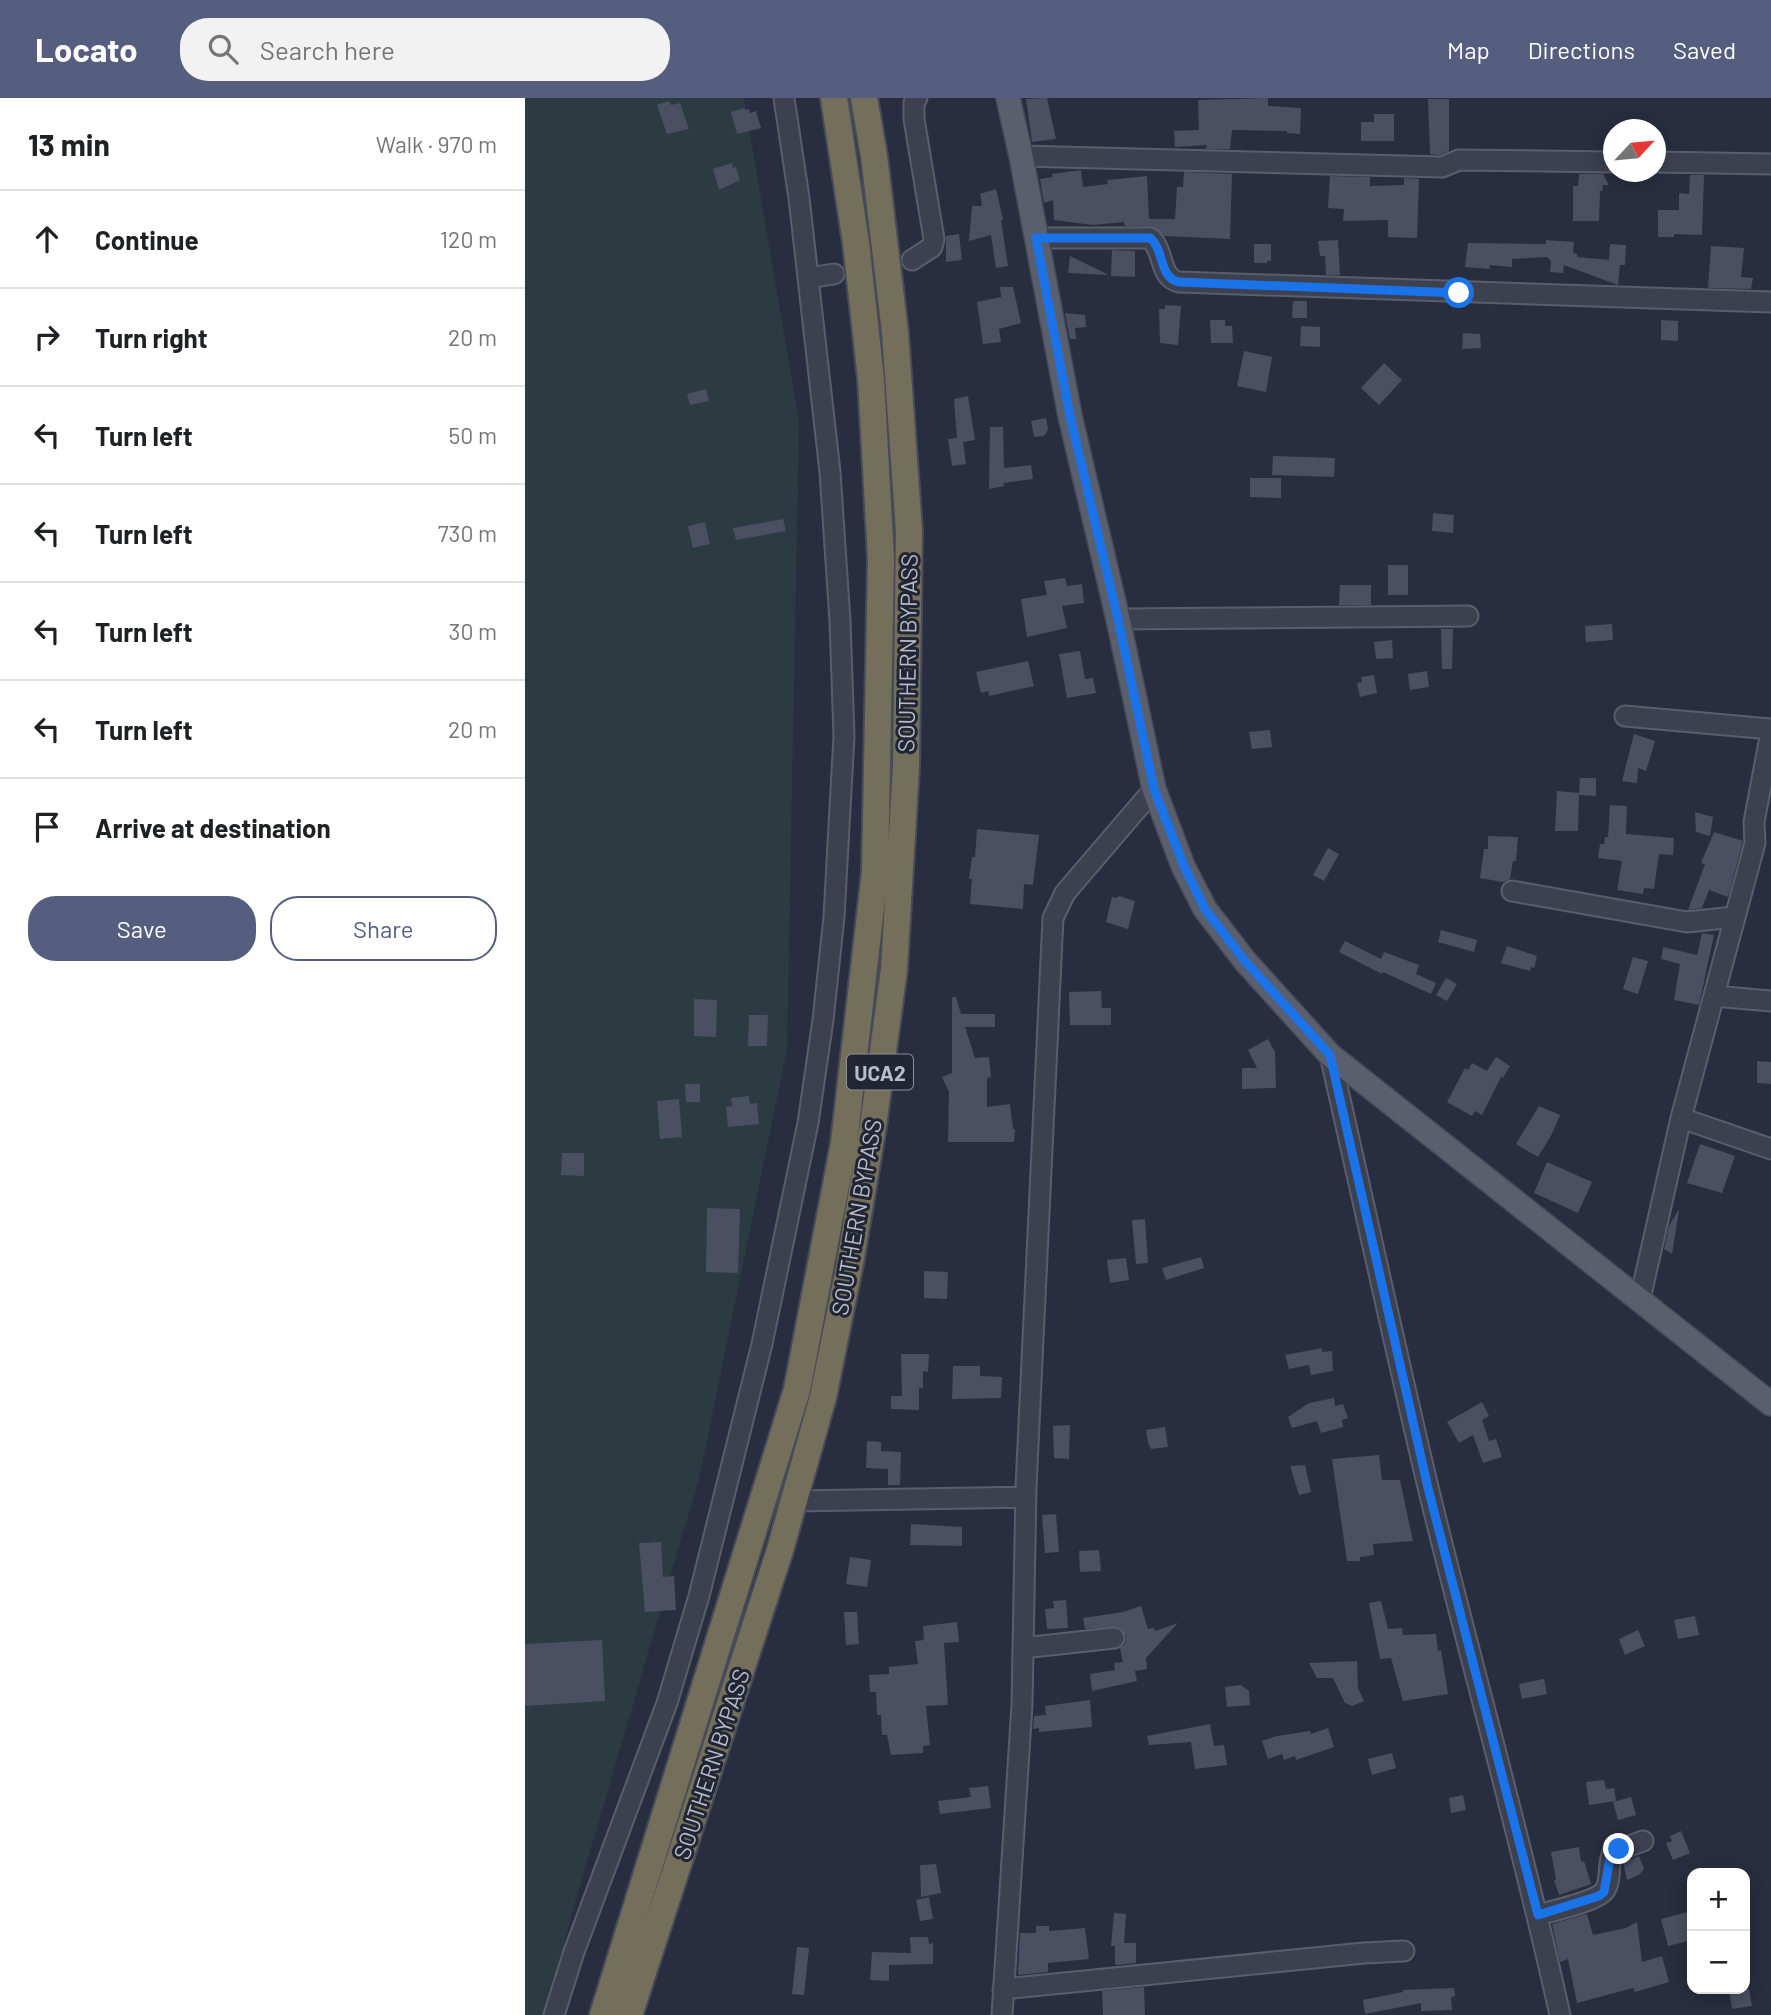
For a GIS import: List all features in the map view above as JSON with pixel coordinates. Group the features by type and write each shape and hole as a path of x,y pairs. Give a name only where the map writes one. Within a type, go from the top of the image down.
{"highway":[{"name":"SOUTHERN BYPASS","path":"603,2015 797,1390 843,1143 875,872 881,559 870,379 856,243 834,98"},
{"name":"SOUTHERN BYPASS","path":"629,2015 776,1563 823,1397 850,1264 873,1126 894,969 906,767 909,531 894,319 874,156 864,98"}],"main road":[{"path":"1008,98 1070,416 1118,619 1154,789 1184,866 1205,909 1245,961 1330,1055 1771,1404"}],"street":[{"path":"554,2015 574,1952 667,1703 689,1631 762,1343 812,1097 834,917 845,736 830,472 784,98"},
{"path":"912,260 932,247 934,239 914,119 916,98"},
{"path":"1021,156 1442,167 1459,160 1603,162"},
{"path":"1666,162 1771,164"},
{"path":"1036,238 1150,238 1157,247 1166,275 1179,282 1771,302"},
{"path":"808,278 834,274"},
{"path":"1118,619 1468,616"},
{"path":"1625,716 1771,730 1755,822 1755,843 1681,1118 1640,1299"},
{"path":"1002,2015 1023,1705 1026,1497 1053,918 1065,893 1154,789"},
{"path":"1512,891 1687,922 1734,916"},
{"path":"1714,996 1771,1002"},
{"path":"1330,1055 1428,1488 1538,1915 1560,2015"},
{"path":"1681,1118 1771,1149"},
{"path":"793,1501 1026,1497"},
{"path":"1023,1648 1114,1638"},
{"path":"1538,1915 1599,1896 1607,1886 1613,1852 1643,1841"},
{"path":"1003,1989 1405,1951"}],"shaded area":[{"path":"525,98 744,98 799,422 787,1049 700,1475 545,2015 525,2015"}],"building":[{"path":"1047,98 1056,139 1032,142 1026,99"},
{"path":"1268,98 1268,106 1301,108 1300,134 1287,131 1232,130 1230,149 1206,149 1207,145 1175,147 1174,131 1199,130 1198,100"},
{"path":"1428,99 1449,99 1449,151 1440,155 1430,154"},
{"path":"669,101 671,105 680,103 689,129 667,134 657,105"},
{"path":"749,109 750,113 756,111 761,128 737,134 731,112"},
{"path":"1374,114 1394,114 1394,141 1361,141 1361,122 1374,122"},
{"path":"732,163 740,180 719,190 713,169"},
{"path":"1081,170 1083,187 1108,184 1107,180 1147,176 1149,219 1175,219 1177,187 1183,187 1184,172 1232,174 1230,239 1164,236 1154,227 1125,226 1124,222 1093,225 1054,220 1053,200 1044,203 1040,179 1053,177 1052,174"},
{"path":"1579,174 1603,174 1603,182 1609,185 1603,185 1600,191 1599,221 1573,221 1573,186 1578,186"},
{"path":"1690,175 1704,175 1702,235 1674,234 1674,237 1658,237 1658,210 1679,210 1679,193 1689,194"},
{"path":"1330,176 1370,177 1370,186 1404,185 1404,178 1419,179 1417,238 1388,237 1388,220 1343,221 1344,209 1328,208"},
{"path":"996,189 1003,219 1008,266 996,268 991,235 969,241 972,206 982,206 980,194"},
{"path":"959,234 962,260 946,262 946,236"},
{"path":"1338,240 1340,275 1326,275 1325,256 1320,256 1318,241"},
{"path":"1546,240 1574,242 1573,253 1577,254 1577,257 1609,260 1610,244 1626,245 1625,265 1620,265 1618,285 1564,265 1563,273 1550,272 1551,261 1547,257 1512,259 1512,267 1465,267 1468,243 1546,244"},
{"path":"1254,244 1271,244 1271,261 1254,263"},
{"path":"1711,246 1744,248 1741,277 1753,278 1751,289 1708,288"},
{"path":"1112,250 1135,251 1135,277 1111,276"},
{"path":"1070,256 1109,275 1068,273"},
{"path":"1000,287 1013,287 1021,323 999,329 1001,342 983,344 977,302 1001,297"},
{"path":"1293,301 1307,301 1307,318 1292,318"},
{"path":"1165,305 1181,306 1178,345 1160,343 1159,309 1165,309"},
{"path":"1065,313 1085,315 1086,327 1075,328 1076,339 1070,339"},
{"path":"1210,320 1225,320 1225,326 1232,326 1233,343 1211,343"},
{"path":"1661,320 1678,321 1678,341 1661,340"},
{"path":"1301,326 1320,327 1320,347 1300,346"},
{"path":"1463,333 1480,334 1481,348 1462,349"},
{"path":"1244,351 1272,357 1266,392 1237,386"},
{"path":"1384,363 1402,380 1379,405 1361,388"},
{"path":"706,389 709,401 690,405 687,394"},
{"path":"968,396 975,440 963,442 966,464 952,466 948,439 957,438 954,399"},
{"path":"1046,418 1048,430 1044,436 1034,437 1031,421"},
{"path":"990,427 1003,427 1004,468 1031,465 1033,479 1003,483 1004,486 989,489"},
{"path":"1273,456 1335,458 1334,477 1272,475"},
{"path":"1250,478 1281,478 1281,498 1250,497"},
{"path":"1433,513 1454,515 1453,533 1432,531"},
{"path":"783,519 786,531 736,540 733,528"},
{"path":"705,522 710,544 693,548 688,526"},
{"path":"1388,565 1408,565 1408,595 1388,595"},
{"path":"1065,578 1067,586 1082,584 1084,603 1062,606 1067,628 1027,637 1021,599 1047,595 1044,581"},
{"path":"1340,585 1371,585 1371,605 1339,605"},
{"path":"1612,624 1613,640 1586,642 1585,626"},
{"path":"1441,629 1453,629 1452,669 1442,669"},
{"path":"1392,640 1393,658 1376,659 1374,642"},
{"path":"1080,651 1085,679 1093,678 1096,693 1067,698 1059,654"},
{"path":"1028,661 1034,686 989,696 988,691 981,693 976,672"},
{"path":"1427,671 1429,687 1410,690 1408,674"},
{"path":"1374,675 1377,693 1360,697 1357,683 1362,682 1361,677"},
{"path":"1270,730 1272,747 1252,749 1249,732"},
{"path":"1634,734 1655,741 1646,771 1638,768 1637,783 1622,781"},
{"path":"1580,778 1596,778 1596,796 1579,795"},
{"path":"1557,791 1579,793 1578,831 1555,831"},
{"path":"1610,805 1627,806 1626,834 1674,838 1673,855 1659,854 1654,889 1644,888 1643,894 1617,890 1622,861 1598,858 1600,844 1604,844 1605,837 1608,837"},
{"path":"1695,812 1713,817 1710,836 1696,832"},
{"path":"977,829 1039,835 1033,885 1024,884 1023,909 970,904 972,879 969,879 972,857 975,857"},
{"path":"1714,832 1743,841 1728,897 1709,890 1702,908 1688,910 1705,864 1701,863"},
{"path":"1488,836 1518,837 1516,861 1513,861 1510,879 1503,882 1480,878 1484,849 1488,849"},
{"path":"1328,848 1339,854 1324,881 1313,875"},
{"path":"1119,896 1135,901 1128,929 1106,922 1112,897"},
{"path":"1441,930 1477,940 1474,952 1438,942"},
{"path":"1702,933 1714,935 1699,1005 1674,1000 1680,964 1661,959 1663,947 1697,955"},
{"path":"1345,941 1381,959 1384,952 1419,965 1416,974 1436,983 1431,994 1383,972 1382,974 1339,952"},
{"path":"1507,946 1537,956 1534,968 1531,967 1530,971 1501,963"},
{"path":"1633,957 1648,961 1638,994 1623,989"},
{"path":"1446,978 1457,984 1447,1001 1436,995"},
{"path":"1101,991 1102,1008 1111,1008 1111,1025 1070,1025 1069,992"},
{"path":"952,997 956,997 961,1014 995,1014 995,1027 965,1027 975,1058 989,1057 991,1077 987,1078 987,1107 1010,1104 1015,1129 1014,1142 948,1142 949,1092 942,1077 952,1073"},
{"path":"694,999 717,1000 716,1037 694,1036"},
{"path":"749,1015 768,1015 767,1046 748,1046"},
{"path":"1268,1039 1275,1052 1276,1088 1242,1089 1242,1068 1257,1068 1248,1050"},
{"path":"1496,1057 1510,1066 1503,1078 1501,1077 1482,1115 1475,1111 1472,1116 1447,1102 1465,1068 1468,1070 1472,1063 1487,1071"},
{"path":"1757,1061 1771,1062 1771,1084 1757,1083"},
{"path":"685,1084 700,1084 700,1102 686,1102"},
{"path":"749,1096 750,1104 757,1103 759,1124 728,1127 726,1107 732,1106 731,1098"},
{"path":"679,1099 682,1137 660,1139 657,1101"},
{"path":"1539,1106 1560,1115 1538,1157 1516,1144"},
{"path":"1700,1144 1735,1156 1722,1193 1687,1183"},
{"path":"562,1153 584,1153 584,1176 561,1175"},
{"path":"1547,1162 1592,1182 1578,1213 1534,1193"},
{"path":"707,1208 740,1209 738,1273 706,1272"},
{"path":"1678,1211 1672,1254 1664,1249 1669,1226"},
{"path":"1145,1219 1148,1263 1136,1264 1132,1220"},
{"path":"1201,1257 1204,1268 1166,1280 1162,1268"},
{"path":"1126,1258 1129,1280 1110,1283 1107,1260"},
{"path":"924,1271 948,1272 947,1299 924,1298"},
{"path":"1322,1348 1322,1352 1332,1351 1333,1371 1311,1375 1309,1365 1289,1369 1285,1355"},
{"path":"901,1354 929,1354 928,1372 923,1371 923,1388 919,1388 919,1410 891,1409 891,1396 902,1396"},
{"path":"953,1366 980,1366 980,1376 1002,1377 1001,1398 952,1399"},
{"path":"1334,1398 1335,1406 1343,1404 1348,1418 1342,1420 1343,1427 1321,1433 1317,1421 1292,1428 1288,1417 1309,1403"},
{"path":"1482,1402 1489,1416 1482,1420 1489,1441 1496,1439 1502,1457 1483,1463 1473,1435 1459,1443 1447,1422"},
{"path":"1070,1425 1069,1459 1054,1458 1053,1426"},
{"path":"1165,1427 1168,1447 1151,1449 1146,1430"},
{"path":"867,1441 881,1442 881,1451 901,1452 900,1485 888,1485 888,1469 866,1468"},
{"path":"1379,1455 1382,1480 1400,1480 1413,1541 1373,1544 1374,1555 1360,1557 1360,1561 1347,1561 1332,1459"},
{"path":"1305,1465 1311,1492 1299,1495 1290,1466"},
{"path":"1056,1514 1059,1552 1045,1553 1042,1515"},
{"path":"911,1524 962,1527 962,1546 910,1545"},
{"path":"661,1542 663,1577 674,1576 676,1610 645,1612 639,1543"},
{"path":"1099,1550 1101,1571 1080,1572 1079,1551"},
{"path":"850,1557 871,1560 867,1587 846,1584"},
{"path":"1066,1600 1068,1628 1047,1629 1045,1609 1054,1608 1053,1601"},
{"path":"1381,1601 1388,1629 1402,1628 1403,1635 1436,1634 1448,1694 1403,1701 1391,1658 1380,1659 1369,1603"},
{"path":"1141,1606 1148,1629 1154,1628 1155,1631 1178,1623 1146,1658 1147,1669 1135,1671 1137,1681 1092,1691 1090,1674 1115,1670 1114,1663 1123,1662 1120,1648 1125,1644 1126,1636 1118,1627 1085,1629 1083,1618 1123,1612"},
{"path":"844,1612 857,1612 859,1644 846,1645"},
{"path":"1695,1616 1699,1635 1678,1639 1674,1620"},
{"path":"957,1622 959,1642 944,1643 948,1705 926,1706 930,1745 923,1746 923,1753 891,1755 887,1735 882,1735 881,1715 877,1715 876,1692 870,1692 869,1675 889,1674 889,1667 918,1664 915,1641 924,1640 923,1626"},
{"path":"1638,1630 1645,1646 1625,1655 1619,1639"},
{"path":"602,1640 605,1701 525,1706 525,1644"},
{"path":"1357,1661 1358,1688 1364,1701 1352,1706 1345,1703 1333,1678 1317,1678 1309,1663"},
{"path":"1544,1679 1547,1694 1522,1699 1519,1684"},
{"path":"1241,1685 1249,1691 1250,1705 1227,1707 1225,1687"},
{"path":"1090,1700 1092,1727 1039,1732 1039,1728 1033,1729 1034,1716 1046,1715 1045,1706"},
{"path":"1210,1724 1214,1746 1224,1745 1227,1765 1195,1769 1191,1742 1149,1745 1147,1736"},
{"path":"1328,1728 1334,1747 1296,1760 1295,1756 1284,1760 1282,1754 1268,1759 1262,1741 1310,1731 1311,1734"},
{"path":"1392,1753 1396,1768 1372,1775 1368,1759"},
{"path":"1604,1780 1606,1789 1614,1788 1616,1801 1589,1805 1586,1782"},
{"path":"988,1786 991,1808 940,1814 938,1801 971,1797 969,1788"},
{"path":"1463,1795 1466,1810 1451,1813 1449,1798"},
{"path":"1631,1797 1636,1815 1618,1820 1613,1802"},
{"path":"1681,1831 1690,1853 1673,1860 1666,1843 1672,1841 1670,1836"},
{"path":"1579,1847 1581,1862 1584,1861 1591,1884 1559,1895 1554,1880 1551,1852"},
{"path":"1639,1856 1644,1869 1639,1875 1627,1880 1623,1862"},
{"path":"936,1864 941,1893 921,1897 920,1865"},
{"path":"929,1897 933,1919 920,1921 916,1900"},
{"path":"1687,1912 1687,1941 1668,1946 1661,1919"},
{"path":"1114,1913 1126,1914 1124,1943 1136,1943 1136,1963 1115,1964 1115,1946 1111,1946"},
{"path":"1587,1914 1593,1935 1626,1928 1637,1922 1642,1962 1662,1956 1669,1982 1635,1992 1633,1988 1577,2003 1568,1959 1560,1962 1552,1924"},
{"path":"1036,1926 1049,1926 1049,1931 1085,1928 1089,1959 1048,1963 1048,1972 1018,1975 1020,1933 1036,1933"},
{"path":"910,1937 928,1937 929,1944 933,1943 933,1964 889,1965 889,1981 870,1980 872,1952 911,1953"},
{"path":"797,1947 809,1948 804,1995 792,1994"},
{"path":"1144,1987 1145,2015 1103,2015 1102,1991"},
{"path":"1454,1988 1455,1996 1451,1997 1452,2010 1421,2011 1421,2003 1365,2014 1363,2000 1403,1990"},
{"path":"1730,1994 1750,1994 1752,2006 1732,2009"}],"route":[{"path":"1459,293 1179,282 1166,275 1157,247 1150,238 1036,238 1070,416 1118,619 1154,789 1184,866 1205,909 1245,961 1330,1055 1428,1488 1538,1915 1599,1896 1604,1892 1610,1858 1613,1852 1619,1849"}]}
